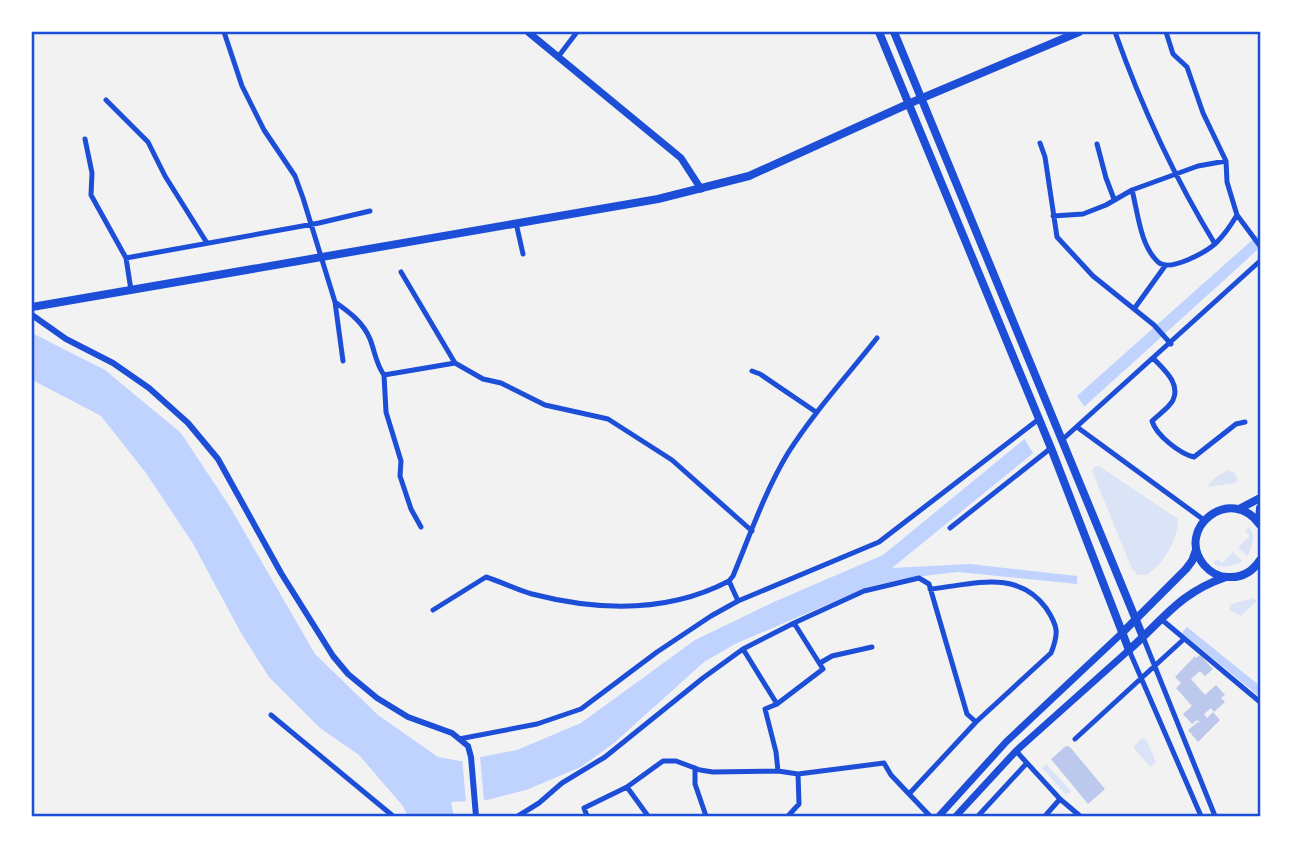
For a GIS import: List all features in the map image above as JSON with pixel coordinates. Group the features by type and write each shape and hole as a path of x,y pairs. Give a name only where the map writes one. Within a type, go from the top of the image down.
{"main road":[{"path":"528,32 681,158 701,189"},
{"path":"879,32 1051,448 1129,650"},
{"path":"894,32 1143,637"},
{"path":"32,307 701,189 749,176 908,104 1079,32"},
{"path":"1238,509 1261,498"},
{"path":"1260,524 1261,508"},
{"path":"939,817 1006,742 1122,633 1185,569 1192,561 1199,529 1204,520 1220,510 1238,509 1247,512 1260,524"},
{"path":"1196,548 1199,557 1210,570 1226,577"},
{"path":"956,817 1016,751 1160,619 1195,590 1226,577 1247,573 1259,565"}],"street":[{"path":"224,32 242,86 264,130 295,176 312,223 320,257 327,270 335,302 343,361"},
{"path":"558,57 578,32"},
{"path":"1115,32 1175,175 1215,244"},
{"path":"1166,32 1174,54 1187,67 1203,113 1226,161 1227,182 1237,215 1261,246"},
{"path":"106,100 148,142 165,176 207,243"},
{"path":"85,139 92,173 91,195 127,258 131,290"},
{"path":"1040,143 1045,157 1057,237 1093,276 1154,325 1171,344"},
{"path":"1097,144 1114,199"},
{"path":"1053,216 1083,214 1132,190 1198,166 1226,161"},
{"path":"1132,190 1146,244 1159,263 1165,266 1175,265 1215,244 1237,215"},
{"path":"127,258 370,211"},
{"path":"516,223 523,254"},
{"path":"1063,439 1261,261"},
{"path":"1134,309 1165,266"},
{"path":"401,272 455,363 483,379 501,383 545,405 608,419 672,460 752,531"},
{"path":"335,302 355,316 369,336 378,367 384,376 386,412 401,461 400,476 411,509 421,527"},
{"path":"32,314 66,339 113,363 149,388 188,423 218,459 281,573 333,656 348,674 377,698 408,717 452,733 468,746 476,817"},
{"path":"433,610 486,578 528,593 571,603 624,607 650,606 683,598 729,580 788,454 816,412 877,338"},
{"path":"1154,359 1172,379 1174,389 1173,400 1152,421 1154,428 1186,455 1194,457 1236,424 1245,422"},
{"path":"384,376 455,363"},
{"path":"752,372 760,374 816,412"},
{"path":"458,739 537,724 573,713 711,616 738,601 879,542 1039,419"},
{"path":"1077,427 1204,520"},
{"path":"950,528 1051,448"},
{"path":"518,817 562,783 605,757 702,678 743,649 864,591 919,578 929,583 967,714 976,722"},
{"path":"729,580 738,601"},
{"path":"909,793 976,722 1051,653 1057,639 1055,622 1039,599 1026,588 1008,582 930,589"},
{"path":"1160,619 1261,702"},
{"path":"778,771 765,709 777,704 823,669 794,623"},
{"path":"1143,637 1215,817"},
{"path":"1075,739 1184,639"},
{"path":"820,663 832,656 872,647"},
{"path":"743,649 777,704"},
{"path":"1129,650 1201,817"},
{"path":"271,715 393,817"},
{"path":"1016,751 1080,817"},
{"path":"587,817 584,808 627,787 663,761 676,761 713,772 778,771 798,774 884,763 891,775 930,817"},
{"path":"978,817 1027,764"},
{"path":"695,768 695,784 706,817"},
{"path":"788,817 799,804 798,774"},
{"path":"627,787 648,817"},
{"path":"1045,817 1060,799"}],"shaded area":[{"path":"1099,466 1178,519 1176,535 1169,550 1147,575 1138,575 1132,569 1092,471"},
{"path":"1228,470 1235,475 1236,483 1207,487 1216,477"},
{"path":"1249,527 1253,542 1247,556 1238,547 1250,536 1245,531"},
{"path":"1233,552 1242,561 1224,567 1213,563 1218,559 1222,563"},
{"path":"1254,598 1257,601 1241,616 1229,610 1231,604"},
{"path":"1142,738 1147,741 1156,762 1150,767 1133,747"},
{"path":"1046,764 1071,791 1066,795 1042,768"}],"water":[{"path":"1260,233 1260,247 1243,263 1032,454 892,568 970,564 1077,576 1077,584 958,572 914,577 868,587 735,644 704,662 614,743 581,767 526,790 487,800 451,802 454,816 408,816 402,805 359,755 320,728 269,677 241,633 192,542 146,473 86,397 32,380 32,333 105,370 181,433 230,507 315,654 378,715 438,757 460,761 517,750 581,723 695,640 776,601 883,555 1077,396"},
{"path":"1187,627 1260,686 1260,697 1182,633"}],"pier":[{"path":"1076,395 1085,407 1034,455 1024,438"},
{"path":"480,756 484,801 466,802 462,758"}],"building":[{"path":"1200,655 1213,669 1205,676 1200,671 1191,679 1205,695 1216,685 1225,695 1221,698 1225,702 1214,712 1211,708 1204,714 1207,718 1213,712 1220,720 1198,742 1188,730 1198,722 1201,723 1197,720 1192,724 1183,714 1192,706 1176,688 1181,683 1175,677 1195,656 1196,658"},
{"path":"1066,746 1070,747 1105,789 1088,804 1051,759"}],"waterway":[{"path":"32,372 107,411"}]}
